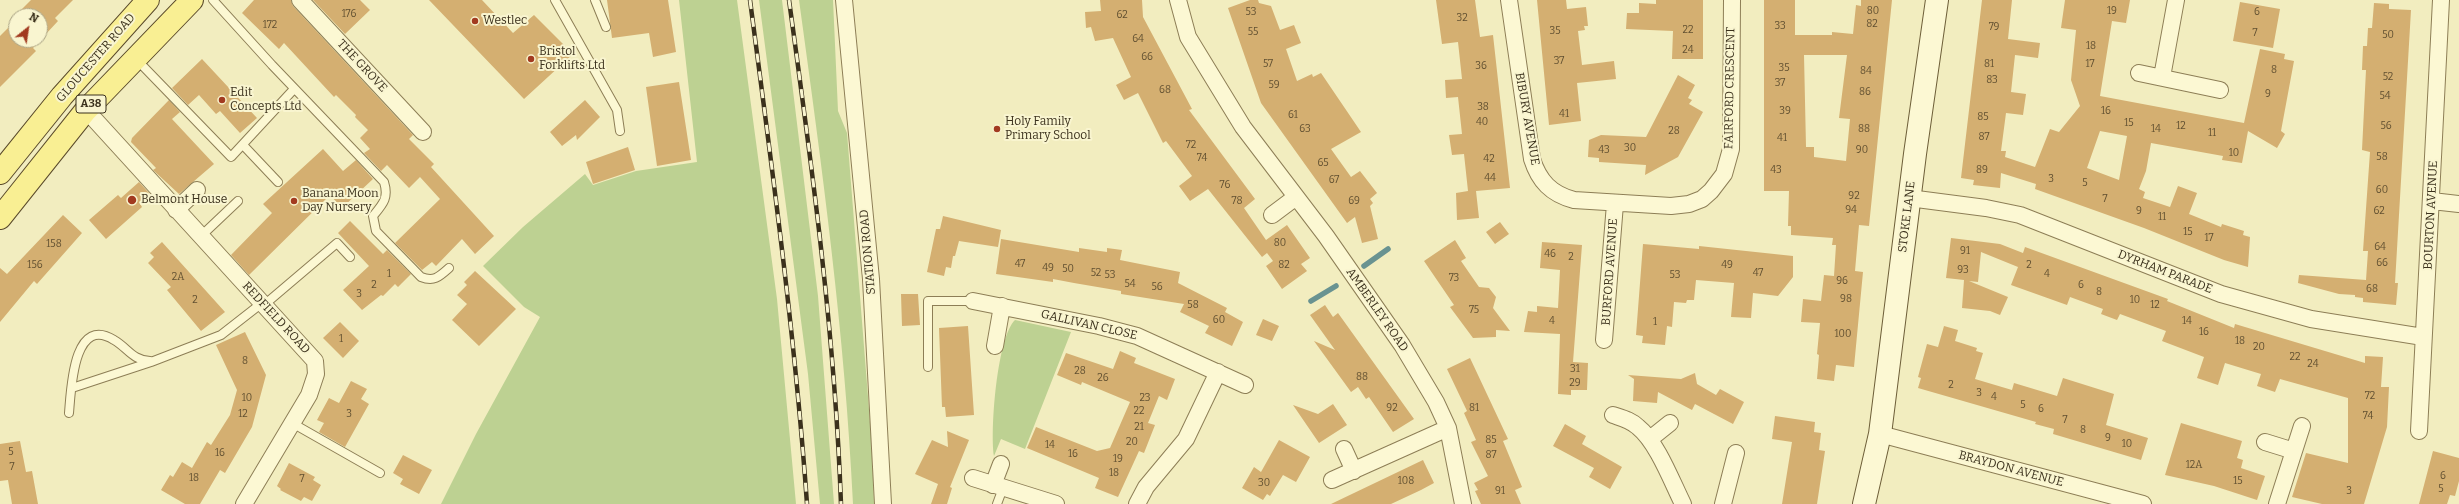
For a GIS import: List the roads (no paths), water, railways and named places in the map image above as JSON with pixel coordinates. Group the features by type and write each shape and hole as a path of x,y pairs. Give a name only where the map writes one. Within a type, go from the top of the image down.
{"main road":[{"name":"GLOUCESTER ROAD","path":"0,173 62,96 148,0"},
{"name":"A38","path":"0,218 86,110 192,0"}],"street":[{"name":"THE GROVE","path":"300,0 423,132"},
{"name":"STATION ROAD","path":"845,0 870,279 883,504"},
{"name":"AMBERLEY ROAD","path":"1178,0 1188,37 1243,127 1296,197 1402,345 1436,402 1448,428 1463,504"},
{"name":"BIBURY AVENUE","path":"1510,0 1532,159 1535,169 1545,184 1559,196 1615,204"},
{"name":"FAIRFORD CRESCENT","path":"1615,204 1671,206 1689,204 1702,199 1711,191 1724,174 1731,149 1732,0"},
{"name":"STOKE LANE","path":"1864,504 1880,434 1909,198 1937,0"},
{"path":"2162,77 2176,0"},
{"name":"BOURTON AVENUE","path":"2419,431 2423,337 2432,201 2436,62 2441,0"},
{"path":"2139,73 2220,90"},
{"name":"REDFIELD ROAD","path":"86,110 200,236 308,350 315,361 316,374 309,395 244,504"},
{"path":"176,210 197,190"},
{"path":"1272,215 1296,197"},
{"name":"DYRHAM PARADE","path":"1909,198 1986,208 2020,216 2221,294 2311,319 2423,337"},
{"path":"2432,201 2459,204"},
{"name":"BURFORD AVENUE","path":"1604,340 1615,204"},
{"name":"GALLIVAN CLOSE","path":"973,301 1137,336 1245,385"},
{"path":"995,346 1002,306"},
{"path":"1137,504 1146,487 1186,439 1218,372"},
{"path":"1613,415 1627,419 1639,427 1650,439 1683,504"},
{"path":"1650,439 1670,422"},
{"path":"2277,504 2302,426"},
{"path":"1332,480 1448,428"},
{"name":"BRAYDON AVENUE","path":"1880,434 2142,504"},
{"path":"2265,442 2294,451"},
{"path":"1344,449 1354,471"},
{"path":"1724,504 1736,453"},
{"path":"998,486 1001,464"},
{"path":"972,478 1056,504"}],"lane":[{"path":"213,0 272,66 384,182 387,191 386,200 373,216 376,231 421,277 429,280 438,278 450,268"},
{"path":"555,0 617,110 620,131"},
{"path":"596,0 606,27"},
{"path":"135,58 230,157 243,145 294,89"},
{"path":"243,145 278,182"},
{"path":"200,236 238,201"},
{"path":"72,388 151,362 221,335 263,304 337,242 350,258"},
{"path":"928,367 928,301 973,301"},
{"path":"69,413 75,361 84,342 94,336 106,336 115,340 132,356 141,361 151,362"},
{"path":"292,423 380,473"},
{"path":"997,504 998,486"}],"waterway":[{"path":"1364,266 1388,249"},
{"path":"1311,301 1336,286"}],"railway":[{"path":"750,0 775,189 796,378 807,504"},
{"path":"789,0 814,188 828,314 834,377 841,504"}],"place":[{"name":"Westlec","path":"475,21"},
{"name":"Bristol Forklifts Ltd","path":"531,59"},
{"name":"Edit Concepts Ltd","path":"222,100"},
{"name":"Holy Family Primary School","path":"997,129"},
{"name":"Belmont House","path":"132,200"},
{"name":"Banana Moon Day Nursery","path":"294,201"}]}
